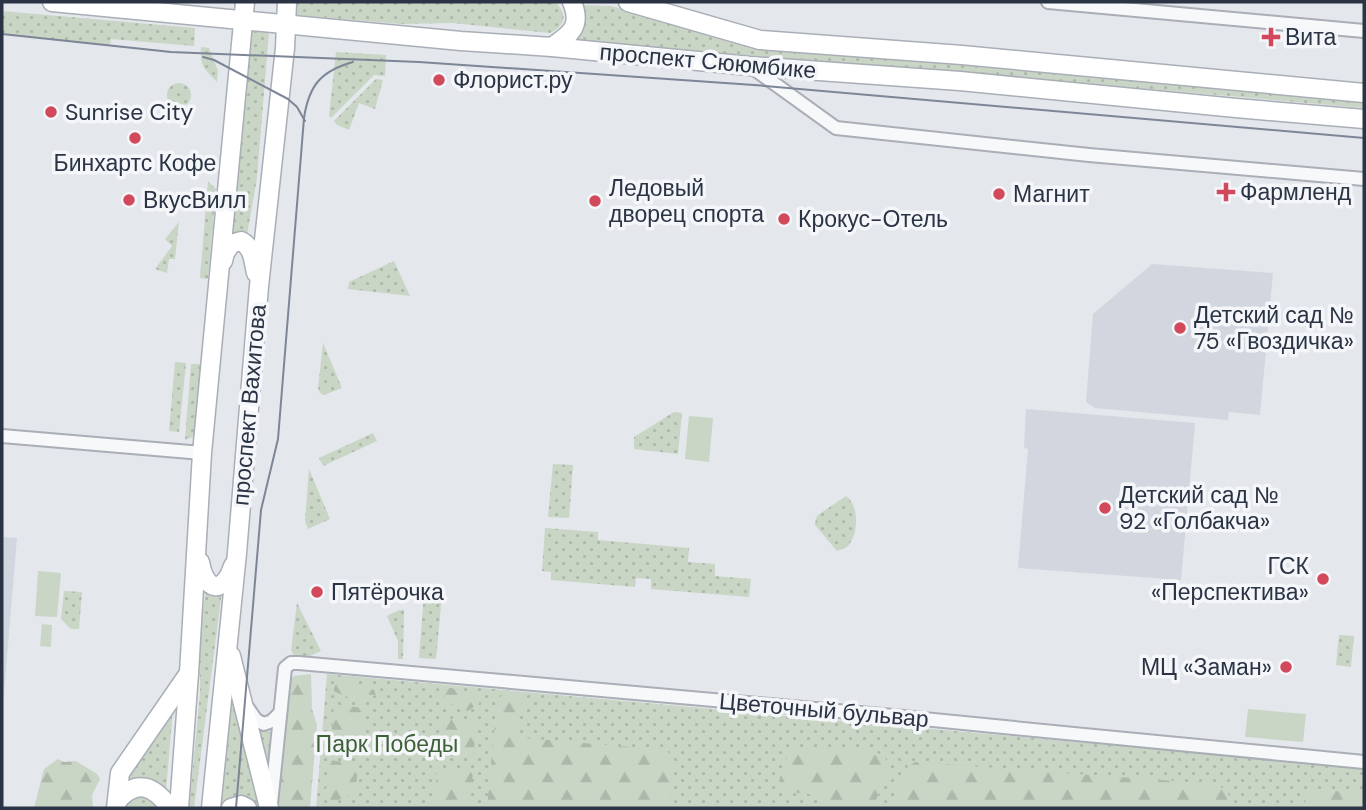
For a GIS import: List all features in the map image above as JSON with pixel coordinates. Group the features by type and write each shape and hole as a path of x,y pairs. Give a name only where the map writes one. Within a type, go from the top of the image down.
{"main road":[{"name":"проспект Сююмбике","path":"55,2 461,41 960,81 1364,119"},
{"name":"проспект Вахитова","path":"178,808 202,453 245,2"},
{"name":"проспект Вахитова","path":"211,808 237,552 259,286 285,48 287,2"},
{"path":"552,47 568,36 576,23 572,2"},
{"name":"проспект Сююмбике","path":"628,2 760,40 962,55 1364,93"},
{"path":"201,16 223,26 241,45"},
{"path":"285,48 292,40 307,32 331,29"},
{"path":"218,279 229,247 240,241 251,250 259,286"},
{"path":"197,545 202,574 207,583 215,586 229,579 237,552"},
{"path":"228,644 270,808"},
{"path":"116,805 120,773 189,673"},
{"path":"116,805 130,789 146,788 155,792 170,808"},
{"path":"231,808 241,805 247,808"}],"street":[{"path":"1048,2 1364,31"},
{"path":"750,66 836,128 1089,155 1364,179"},
{"path":"2,436 202,453"},
{"name":"Цветочный бульвар","path":"280,713 285,668 292,663 299,663 1364,762"},
{"path":"241,696 256,720 264,724 280,713"},
{"path":"270,808 280,713"}],"shaded area":[{"name":"Детский сад № 75 «Гвоздичка»","path":"1152,264 1273,273 1260,415 1229,412 1228,420 1095,408 1086,402 1093,314"},
{"name":"Детский сад № 92 «Голбакча»","path":"1026,409 1195,423 1181,580 1018,568 1028,449 1024,448"},
{"path":"2,537 17,538 3,704 2,703"}],"green space":[{"path":"295,2 555,2 562,11 563,19 550,33 453,23 401,24 294,15"},
{"path":"581,5 611,6 766,49 1364,100 1364,108 580,42 577,39"},
{"path":"2,11 195,28 194,46 111,39 110,45 2,34"},
{"path":"248,30 269,32 257,178 247,235 231,235"},
{"path":"201,47 209,48 218,71 217,82 204,67"},
{"path":"336,52 386,55 385,76 374,75 331,118 329,116"},
{"path":"376,79 383,80 375,109 359,103 349,130 337,125 334,121"},
{"path":"179,83 187,87 191,95 187,103 179,107 171,103 167,95 171,87"},
{"path":"208,181 216,189 208,279 200,278"},
{"path":"179,222 175,259 169,259 167,273 155,269 172,246 165,239"},
{"path":"394,261 410,296 348,289 349,282"},
{"path":"323,343 342,388 324,395 318,388"},
{"path":"175,362 186,363 179,432 169,431"},
{"path":"191,364 204,364 195,436 185,440"},
{"path":"674,412 682,413 678,454 634,449 634,437"},
{"path":"689,416 713,418 709,462 685,459"},
{"path":"373,433 377,441 323,466 319,458"},
{"path":"553,464 573,465 569,518 548,517"},
{"path":"309,469 330,519 308,529 305,521"},
{"path":"846,496 853,506 856,527 852,541 837,551 815,525 816,518"},
{"path":"545,528 598,532 598,540 689,548 688,562 715,564 715,576 751,579 749,597 651,589 651,579 636,578 635,587 551,580 551,572 542,571"},
{"path":"38,571 61,573 57,617 35,616"},
{"path":"206,590 222,591 194,808 189,808 200,693 200,630"},
{"path":"64,591 82,592 79,629 71,629 61,619"},
{"path":"424,594 442,595 436,659 419,658"},
{"path":"297,603 321,651 305,658 295,658 291,650"},
{"path":"404,610 403,659 398,659 398,641 387,616"},
{"path":"42,624 52,625 51,647 40,646"},
{"path":"1339,635 1354,636 1351,667 1336,665"},
{"path":"311,674 312,709 317,725 310,808 278,808 287,681 294,676"},
{"name":"Парк Победы","path":"327,674 1364,768 1364,808 316,808"},
{"path":"334,679 351,681 374,690 376,695 350,698 334,691"},
{"path":"232,686 261,808 221,808"},
{"path":"445,687 480,694 479,704 467,711 443,701"},
{"path":"501,696 520,697 524,704 519,711 517,722 518,734 524,738 666,750 674,763 671,808 487,808 497,700"},
{"path":"334,705 365,708 361,752 330,749"},
{"path":"173,708 166,792 134,779 125,781"},
{"path":"1248,709 1306,714 1303,742 1245,737"},
{"path":"444,718 477,721 473,758 440,755"},
{"path":"256,730 270,732 269,781"},
{"path":"799,747 871,750 884,756 891,769 872,808 824,808 825,799 820,796 792,792 781,787 780,777 789,753"},
{"path":"58,759 64,762 76,761 97,774 100,779 92,795 93,808 34,808 44,769"},
{"path":"329,760 359,764 355,791 335,802 327,798 326,792"},
{"path":"915,762 1216,784 1228,794 1234,808 892,808 905,769"},
{"path":"437,770 473,772 470,808 434,806"},
{"path":"1308,788 1364,794 1364,808 1304,808"},
{"path":"146,792 160,808 126,808 126,804 136,794"}],"tram line":[{"path":"2,34 171,52 419,62 754,85 1364,138"},
{"path":"203,57 214,60 288,99 297,107 305,121"},
{"path":"236,808 261,510 278,439 304,118 309,97 318,81 333,70 353,62"}],"place":[{"name":"Вита","path":"1271,37"},
{"name":"Флорист.ру","path":"439,80"},
{"name":"Sunrise City","path":"51,112"},
{"name":"Бинхартс Кофе","path":"135,138"},
{"name":"Фармленд","path":"1226,192"},
{"name":"Магнит","path":"999,194"},
{"name":"ВкусВилл","path":"129,200"},
{"name":"Ледовый дворец спорта","path":"595,201"},
{"name":"Крокус-Отель","path":"784,219"},
{"name":"Детский сад № 75 «Гвоздичка»","path":"1180,328"},
{"name":"Детский сад № 92 «Голбакча»","path":"1105,508"},
{"name":"ГСК «Перспектива»","path":"1323,579"},
{"name":"Пятёрочка","path":"317,592"},
{"name":"МЦ «Заман»","path":"1286,667"}]}
